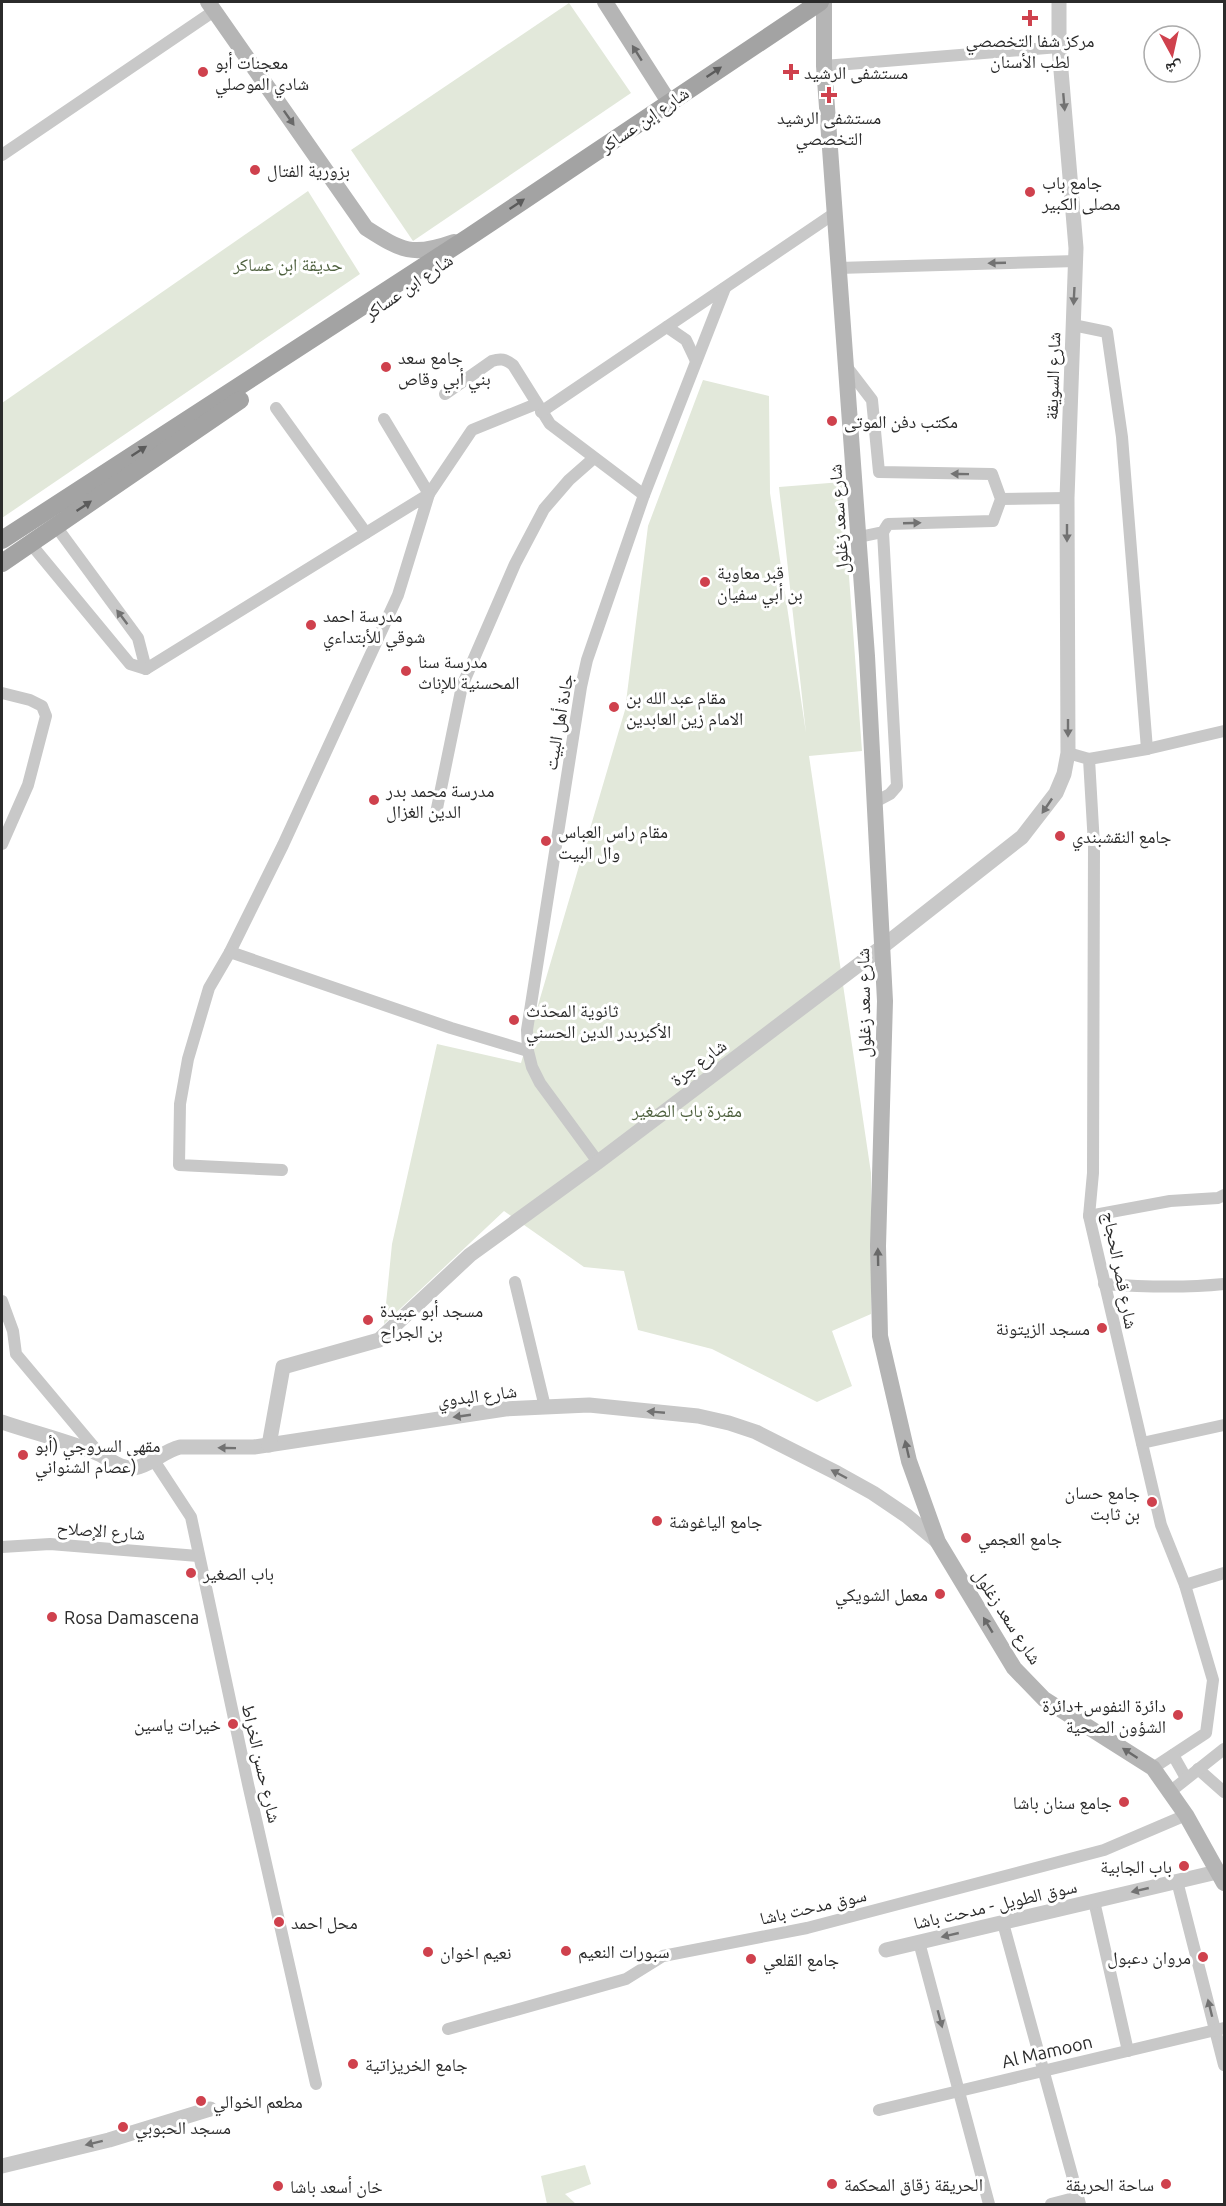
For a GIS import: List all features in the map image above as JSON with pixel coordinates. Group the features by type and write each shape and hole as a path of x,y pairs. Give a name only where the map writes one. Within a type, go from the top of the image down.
{"main road":[{"path":"605,2 669,102"},
{"name":"شارع إبن عساكر","path":"469,237 822,2"},
{"name":"شارع سعد زغلول","path":"822,2 824,66 859,537 885,1001 878,1246 880,1336 909,1461 938,1542 1014,1668 1044,1699 1153,1768 1186,1815 1221,1877"},
{"path":"211,6 366,228 395,246 414,251 431,250 469,237"},
{"name":"شارع ابن عساكر","path":"2,563 449,258 462,247 469,237"},
{"name":"شارع ابن عساكر","path":"2,540 469,237"}],"street":[{"name":"شارع السويقة","path":"1059,2 1059,47 1076,261 1067,498 1068,753"},
{"path":"2,155 211,6"},
{"path":"824,66 1059,47"},
{"path":"282,1170 179,1165 180,1104 188,1059 209,988 230,952 283,845 398,596 429,494 472,430 538,408 667,327 835,213"},
{"path":"838,268 1076,261"},
{"name":"جادة أهل البيت","path":"598,1162 540,1083 528,1052 527,1030 581,687 595,634 644,495 725,288"},
{"path":"1073,325 1107,332 1122,436 1147,750"},
{"path":"667,327 686,340 696,361"},
{"path":"445,394 492,361 500,358 507,360 513,365 538,408 560,434 644,495"},
{"path":"846,365 872,400 879,472 992,474 1001,499 993,521 888,524 883,532 897,786 890,794 875,802"},
{"path":"276,408 366,533"},
{"path":"384,419 429,494"},
{"path":"435,818 462,686 510,574 544,509 569,480 594,458"},
{"path":"30,543 130,664 146,669 429,494"},
{"path":"1001,499 1067,498"},
{"path":"55,525 138,638 146,669"},
{"path":"859,537 883,532"},
{"path":"2,693 30,700 42,706 46,716 27,785 2,844"},
{"path":"1068,753 1089,759 1147,750 1224,731"},
{"name":"شارع جرة","path":"269,1445 283,1367 379,1340 470,1255 598,1162 882,947 1022,837 1056,793 1064,774 1068,753"},
{"name":"شارع قصر الحجاج","path":"1089,759 1094,844 1093,1173 1089,1216 1161,1525 1185,1585 1213,1680 1206,1733 1153,1768"},
{"path":"230,952 528,1052"},
{"path":"1089,1216 1170,1201 1218,1198 1224,1195"},
{"path":"515,1282 545,1407"},
{"path":"1104,1284 1198,1287 1224,1284"},
{"path":"2,1301 13,1331 16,1354 100,1455"},
{"name":"شارع البدوي","path":"2,1422 100,1455 121,1467 133,1468 143,1466 163,1453 180,1447 236,1448 269,1445 505,1410 589,1405 698,1416 756,1432 873,1493 907,1516 938,1542"},
{"path":"1142,1443 1224,1425"},
{"name":"شارع حسن الخراط","path":"153,1459 191,1517 316,2084"},
{"name":"شارع الإصلاح","path":"2,1547 50,1544 198,1556"},
{"path":"1185,1585 1224,1573"},
{"path":"1171,1791 1224,1749"},
{"path":"1173,1755 1186,1778"},
{"path":"1198,1769 1224,1792"},
{"name":"سوق مدحت باشا","path":"448,2029 626,1979 663,1956 807,1928 1104,1850 1186,1815"},
{"name":"سوق الطويل - مدحت باشا","path":"886,1950 1177,1881 1221,1877"},
{"path":"1177,1881 1220,2029 1224,2064"},
{"path":"1094,1901 1128,2051"},
{"path":"1003,1923 1079,2201 1051,2205"},
{"path":"919,1942 989,2205"},
{"name":"Al Mamoon","path":"879,2110 1220,2029"},
{"path":"2,2166 109,2140 210,2109"}],"green space":[{"path":"569,3 631,93 413,241 351,150"},
{"name":"حديقة ابن عساكر","path":"308,191 360,274 2,518 2,403"},
{"name":"مقبرة باب الصغير","path":"703,380 769,396 770,493 806,733 779,487 842,482 862,751 809,756 871,1173 871,1314 832,1331 852,1386 817,1402 712,1349 638,1330 624,1271 584,1267 504,1211 384,1324 392,1244 437,1044 521,1063 625,710 648,526"},
{"path":"585,2165 591,2184 565,2194 576,2204 547,2204 541,2176"}],"place":[{"name":"مركز شفا التخصصي لطب الأسنان","path":"1030,18"},
{"name":"معجنات أبو شادي الموصلي","path":"203,72"},
{"name":"مستشفى الرشيد","path":"791,72"},
{"name":"مستشفى الرشيد التخصصي","path":"829,95"},
{"name":"بزورية الفتال","path":"255,170"},
{"name":"جامع باب مصلى الكبير","path":"1030,192"},
{"name":"جامع سعد بني أبي وقاص","path":"386,367"},
{"name":"مكتب دفن الموتى","path":"832,421"},
{"name":"قبر معاوية بن أبي سفيان","path":"705,582"},
{"name":"مدرسة احمد شوقي للأبتداءي","path":"311,625"},
{"name":"مدرسة سنا المحسنية للإناث","path":"406,671"},
{"name":"مقام عبد الله بن الامام زين العابدين","path":"614,707"},
{"name":"مدرسة محمد بدر الدين الغزال","path":"374,800"},
{"name":"جامع النقشبندي","path":"1060,836"},
{"name":"مقام راس العباس وال البيت","path":"546,841"},
{"name":"ثانوية المحدّث الأكبربدر الدين الحسني","path":"514,1020"},
{"name":"مسجد أبو عبيدة بن الجراح","path":"368,1320"},
{"name":"مسجد الزيتونة","path":"1102,1328"},
{"name":"مقهى السروجي (أبو عصام الشنواني)","path":"23,1455"},
{"name":"جامع حسان بن ثابت","path":"1152,1502"},
{"name":"جامع الياغوشة","path":"657,1521"},
{"name":"جامع العجمي","path":"966,1538"},
{"name":"باب الصغير","path":"191,1573"},
{"name":"معمل الشويكي","path":"940,1594"},
{"name":"Rosa Damascena","path":"52,1617"},
{"name":"دائرة النفوس+دائرة الشؤون الصحية","path":"1178,1715"},
{"name":"خيرات ياسين","path":"233,1724"},
{"name":"جامع سنان باشا","path":"1124,1802"},
{"name":"باب الجابية","path":"1184,1866"},
{"name":"محل احمد","path":"279,1922"},
{"name":"سبورات النعيم","path":"566,1951"},
{"name":"نعيم اخوان","path":"428,1952"},
{"name":"مروان دعبول","path":"1203,1957"},
{"name":"جامع القلعي","path":"751,1959"},
{"name":"جامع الخريزاتية","path":"353,2064"},
{"name":"مطعم الخوالي","path":"201,2101"},
{"name":"مسجد الحبوبي","path":"123,2127"},
{"name":"الحريقة زقاق المحكمة","path":"832,2184"},
{"name":"ساحة الحريقة","path":"1166,2184"},
{"name":"خان أسعد باشا","path":"278,2186"}]}
